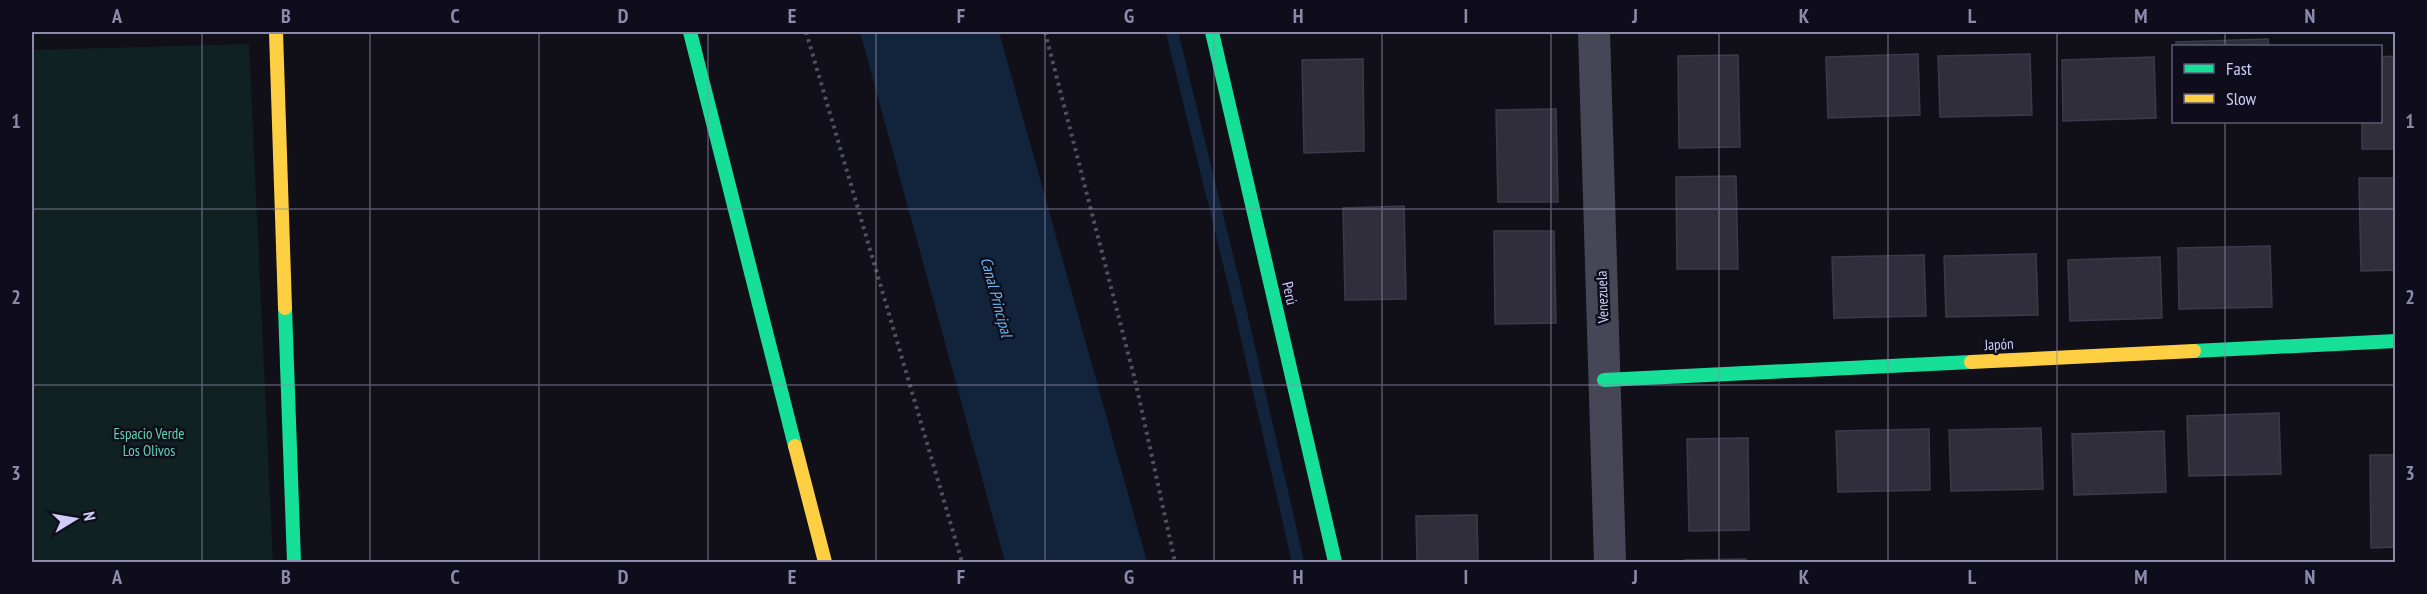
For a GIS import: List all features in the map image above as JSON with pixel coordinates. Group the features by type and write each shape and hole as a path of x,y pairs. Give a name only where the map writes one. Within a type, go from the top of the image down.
{"street":[{"path":"276,32 294,562"},
{"path":"690,32 825,562"},
{"name":"Perú","path":"1212,32 1335,562"},
{"name":"Venezuela","path":"1594,32 1610,562"},
{"name":"Japón","path":"1604,380 2396,341"}],"path":[{"path":"806,32 962,562"},
{"path":"1046,32 1136,384 1176,562"}],"green space":[{"name":"Espacio Verde Los Olivos","path":"249,44 273,562 32,562 32,50"}],"water":[{"name":"Canal Principal","path":"860,32 999,32 1147,562 1005,562"}],"building":[{"path":"2268,39 2269,45 2176,45 2176,42"},
{"path":"1918,54 1920,115 1828,118 1826,57"},
{"path":"2030,54 2032,115 1940,117 1938,56"},
{"path":"1738,55 1740,147 1679,148 1678,56"},
{"path":"2396,56 2396,149 2362,149 2362,123 2382,123 2382,57"},
{"path":"2154,57 2156,118 2063,121 2062,60"},
{"path":"1363,59 1364,151 1304,153 1302,60"},
{"path":"1556,109 1558,202 1498,202 1496,110"},
{"path":"1736,176 1738,269 1677,269 1676,177"},
{"path":"2359,178 2396,178 2396,270 2361,271"},
{"path":"1404,206 1406,299 1345,300 1343,208"},
{"path":"1494,231 1554,231 1556,323 1495,324"},
{"path":"2270,246 2272,307 2179,309 2178,248"},
{"path":"2036,254 2038,315 1946,317 1944,256"},
{"path":"1924,255 1926,316 1834,318 1832,257"},
{"path":"2160,257 2162,318 2070,321 2068,260"},
{"path":"2279,413 2281,474 2189,476 2187,416"},
{"path":"2041,428 2043,489 1951,491 1949,430"},
{"path":"1929,429 1930,490 1838,492 1836,431"},
{"path":"2164,431 2166,492 2074,495 2072,434"},
{"path":"1748,438 1749,530 1689,531 1687,439"},
{"path":"2370,455 2396,455 2396,547 2371,548"},
{"path":"1477,515 1478,562 1417,562 1416,516"},
{"path":"1746,559 1746,562 1685,562 1685,560"}],"waterway":[{"path":"1172,32 1240,308 1298,562"}],"traffic: fast":[{"path":"690,32 795,446"},
{"path":"1212,32 1335,562"},
{"path":"285,308 294,562"},
{"path":"2194,351 2396,341"},
{"path":"1604,380 1971,362"}],"traffic: slow":[{"path":"276,32 285,308"},
{"path":"1971,362 2194,351"},
{"path":"795,446 825,562"}]}
